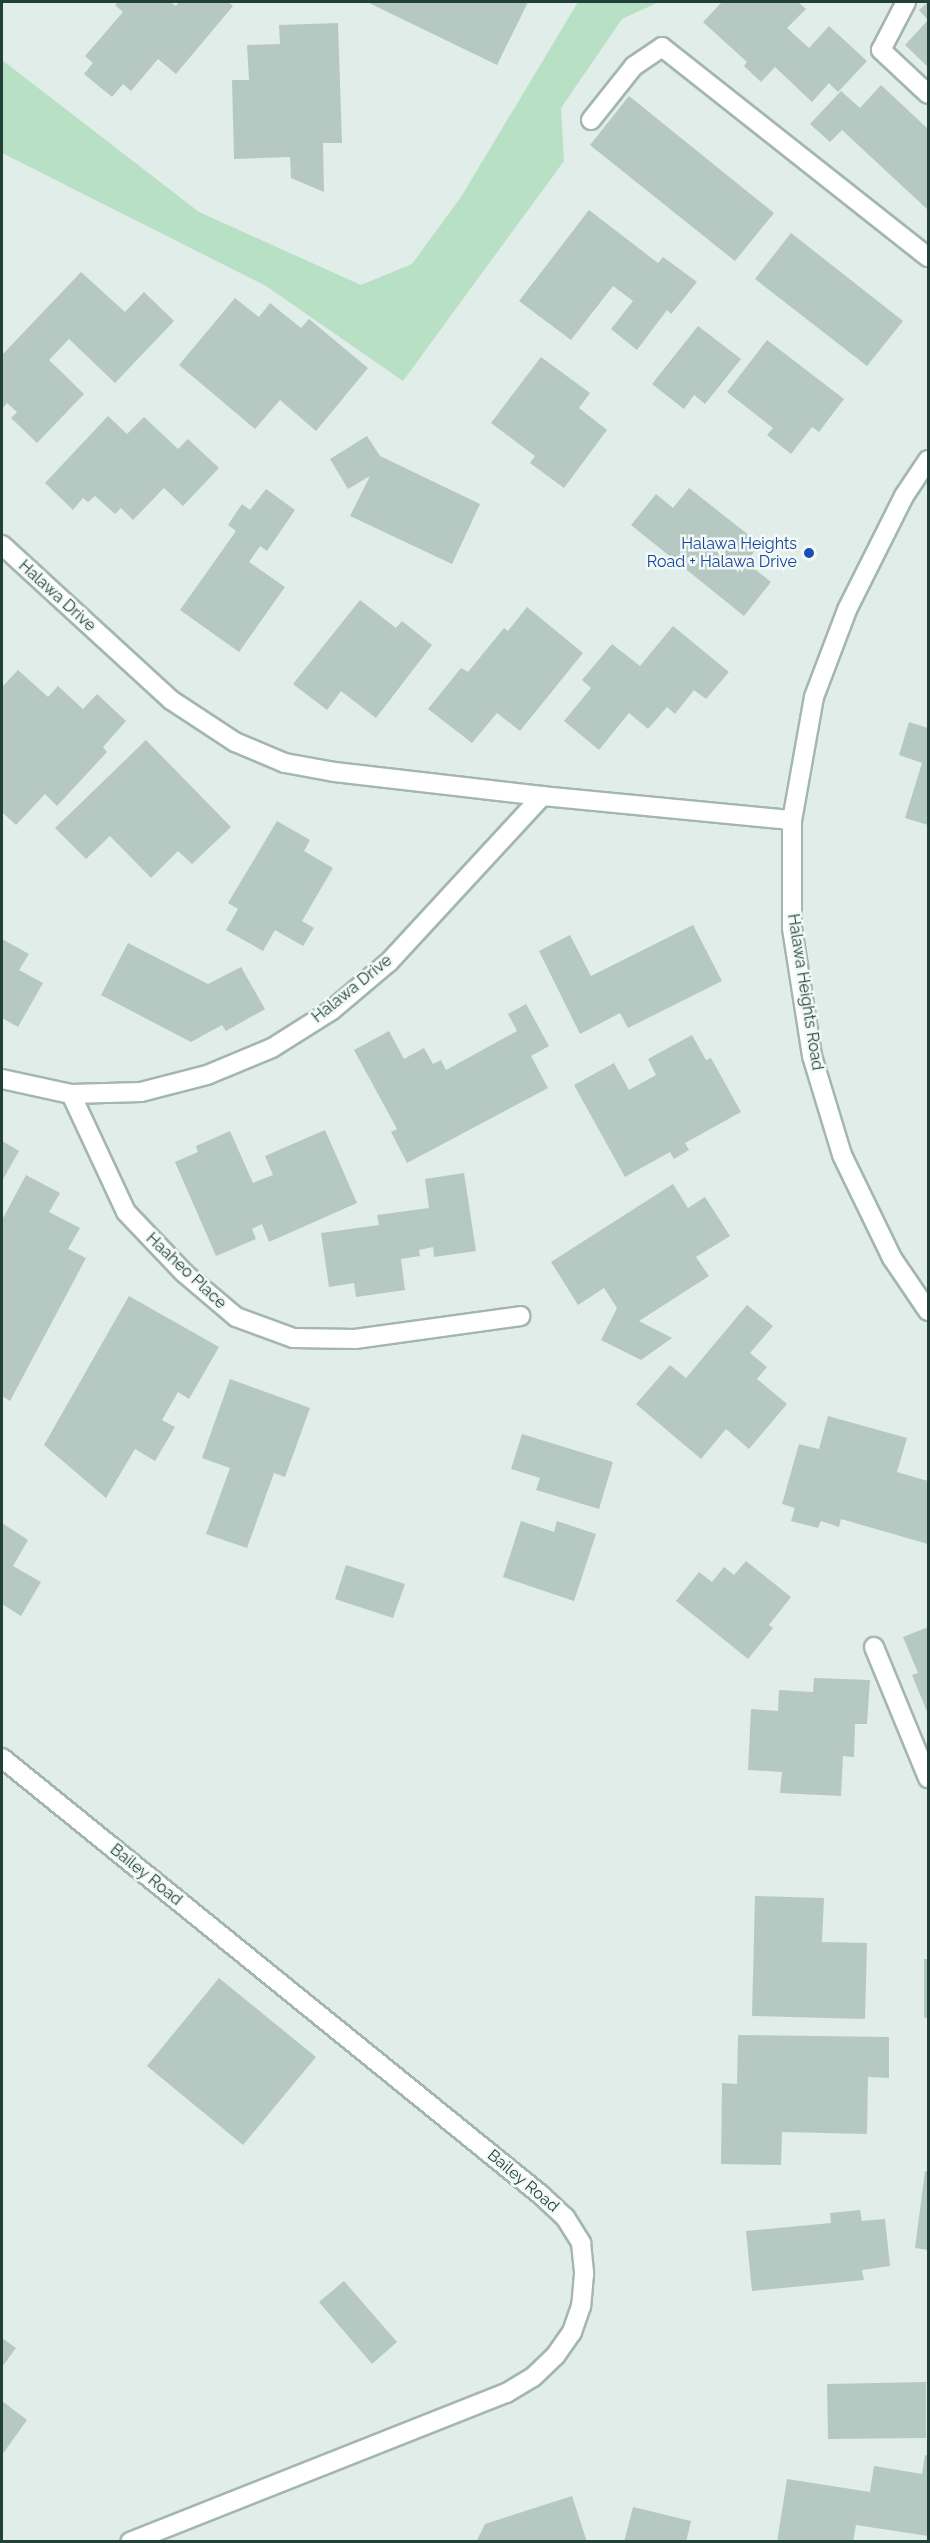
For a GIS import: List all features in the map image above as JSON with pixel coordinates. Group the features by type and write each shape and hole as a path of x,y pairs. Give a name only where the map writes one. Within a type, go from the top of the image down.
{"street":[{"path":"906,2 880,50 928,94"},
{"path":"591,120 634,66 662,47 928,257"},
{"name":"Halawa Heights Road","path":"928,460 904,496 847,610 818,686 792,820 792,928 812,1056 842,1155 892,1258 928,1311"},
{"name":"Halawa Drive","path":"2,545 171,700 235,742 285,763 335,772 542,796 792,820"},
{"name":"Halawa Drive","path":"2,1079 70,1095 141,1092 207,1075 272,1048 322,1017 388,962 542,796"},
{"name":"Haaheo Place","path":"70,1095 126,1212 184,1273 236,1317 293,1338 355,1339 520,1316"},
{"path":"874,1647 928,1778"},
{"name":"Bailey Road","path":"2,1758 541,2195 565,2217 581,2243 584,2274 580,2306 572,2332 555,2355 533,2377 506,2393 130,2541"}],"green space":[{"path":"578,2 659,2 622,19 561,108 564,161 403,381 266,286 2,153 2,60 199,212 361,285 412,264 461,197"}],"building":[{"path":"118,2 170,2 176,6 179,2 228,2 233,6 176,74 158,59 131,91 123,84 112,97 84,74 93,63 85,56 123,12 115,5"},
{"path":"367,2 528,2 497,65"},
{"path":"722,2 798,2 806,9 787,28 809,48 829,26 867,61 838,92 829,83 812,102 775,67 761,82 744,66 747,62 703,22"},
{"path":"928,2 928,20 919,10"},
{"path":"928,20 928,67 905,45"},
{"path":"338,23 342,143 323,143 324,192 291,178 290,157 234,159 232,80 249,80 247,45 280,44 279,25"},
{"path":"881,85 928,129 928,210 842,130 830,142 810,124 841,91 860,108"},
{"path":"629,96 774,213 735,261 590,145"},
{"path":"589,210 658,263 663,257 697,282 671,314 667,310 637,350 611,329 633,301 613,286 571,340 519,301"},
{"path":"791,233 903,321 867,366 755,279"},
{"path":"81,272 125,312 144,292 174,321 115,383 69,339 49,360 84,394 37,443 11,418 17,412 7,403 2,409 2,355"},
{"path":"235,298 259,317 270,303 301,328 309,319 368,368 316,431 280,400 255,429 179,365"},
{"path":"698,326 741,359 705,404 694,395 684,409 652,384"},
{"path":"767,340 844,399 819,432 812,427 791,454 767,435 773,428 727,392"},
{"path":"541,357 590,393 579,408 607,430 564,488 530,463 535,456 491,423"},
{"path":"108,416 127,434 144,417 178,449 188,439 219,468 183,506 164,488 133,520 121,508 115,514 95,496 88,502 83,498 73,510 45,483"},
{"path":"367,436 380,456 480,504 452,564 350,516 370,476 348,489 330,459"},
{"path":"689,488 760,544 746,562 771,582 744,616 631,525 656,494 673,508"},
{"path":"266,489 295,510 267,551 260,546 249,562 285,587 239,652 180,610 236,531 228,525 242,504 250,510"},
{"path":"360,600 396,628 402,621 432,645 376,718 341,691 327,710 293,684"},
{"path":"527,607 583,653 520,731 497,713 472,743 428,709 461,668 468,672 504,628 508,631"},
{"path":"673,626 729,672 706,699 694,690 675,714 667,707 648,729 629,713 599,750 564,721 591,688 582,680 612,644 640,666"},
{"path":"18,670 48,697 58,686 83,709 97,694 126,721 103,747 107,752 57,806 45,794 16,825 2,812 2,687"},
{"path":"909,722 928,728 928,825 905,818 922,763 899,755"},
{"path":"146,740 231,827 192,864 178,851 151,878 110,836 86,859 55,828"},
{"path":"277,821 310,840 304,851 333,868 302,921 314,928 303,946 275,930 263,951 226,930 238,909 228,903"},
{"path":"693,925 722,981 628,1028 620,1013 580,1034 539,951 570,935 591,976"},
{"path":"2,939 29,954 19,970 43,983 18,1027 2,1018"},
{"path":"128,943 208,984 241,967 265,1009 226,1031 222,1025 191,1042 101,995"},
{"path":"526,1004 549,1046 531,1056 548,1088 407,1163 391,1132 397,1129 354,1050 389,1031 404,1059 424,1048 433,1064 441,1060 446,1070 517,1031 508,1014"},
{"path":"692,1035 706,1060 711,1058 741,1112 685,1143 689,1150 674,1159 670,1152 625,1177 574,1085 614,1063 629,1090 656,1075 648,1059"},
{"path":"325,1130 357,1203 269,1242 262,1224 252,1229 256,1239 216,1256 175,1162 198,1152 196,1146 230,1131 253,1183 273,1175 265,1156"},
{"path":"2,1141 19,1151 2,1181"},
{"path":"464,1173 476,1251 434,1257 433,1247 419,1250 420,1256 401,1259 405,1290 356,1297 354,1283 329,1287 321,1233 379,1225 377,1215 429,1208 425,1179"},
{"path":"26,1175 60,1193 49,1212 80,1228 68,1249 86,1258 10,1401 2,1396 2,1220"},
{"path":"673,1184 688,1208 705,1197 730,1236 696,1257 709,1276 639,1321 672,1338 641,1360 601,1340 617,1308 604,1288 578,1305 551,1262"},
{"path":"129,1296 219,1347 189,1399 178,1392 162,1420 175,1427 155,1461 135,1449 106,1498 44,1445"},
{"path":"747,1305 773,1326 750,1353 767,1367 757,1379 787,1404 749,1449 726,1429 701,1459 636,1404 670,1365 686,1378"},
{"path":"230,1379 310,1408 285,1477 274,1473 247,1548 206,1534 230,1468 202,1458"},
{"path":"828,1416 907,1438 897,1472 928,1481 928,1544 841,1519 839,1527 821,1521 818,1528 791,1521 795,1508 782,1504 799,1444 819,1449"},
{"path":"522,1434 613,1462 599,1509 536,1490 540,1478 511,1469"},
{"path":"521,1521 554,1532 557,1521 596,1534 574,1601 503,1577"},
{"path":"2,1523 28,1540 13,1566 41,1582 21,1616 2,1604"},
{"path":"746,1561 791,1597 769,1625 773,1628 748,1659 676,1601 699,1572 712,1582 724,1567 734,1575"},
{"path":"346,1565 405,1584 393,1618 335,1599"},
{"path":"928,1627 928,1714 912,1675 918,1673 903,1637"},
{"path":"814,1678 870,1680 867,1724 855,1724 854,1757 843,1756 841,1796 780,1793 782,1772 748,1770 751,1709 778,1711 779,1690 813,1692"},
{"path":"755,1896 824,1898 822,1942 867,1943 865,2019 752,2016"},
{"path":"924,1959 928,1959 928,2018 924,2018"},
{"path":"219,1978 316,2057 243,2145 147,2066"},
{"path":"738,2035 889,2037 889,2078 868,2077 867,2134 782,2132 781,2165 721,2164 722,2083 737,2084"},
{"path":"925,2171 928,2172 928,2250 915,2248"},
{"path":"860,2210 862,2221 885,2219 890,2266 862,2270 864,2280 752,2291 746,2231 831,2223 830,2213"},
{"path":"344,2281 397,2342 372,2364 319,2302"},
{"path":"2,2338 16,2348 2,2367"},
{"path":"926,2382 926,2438 828,2439 827,2384"},
{"path":"2,2401 27,2420 2,2455"},
{"path":"925,2455 928,2456 928,2536 856,2525 853,2542 777,2542 787,2479 870,2492 874,2466 922,2474"},
{"path":"572,2496 587,2542 476,2542 485,2524"},
{"path":"633,2507 691,2521 686,2542 624,2542"}],"place":[{"name":"Halawa Heights Road + Halawa Drive","path":"809,553"}]}
